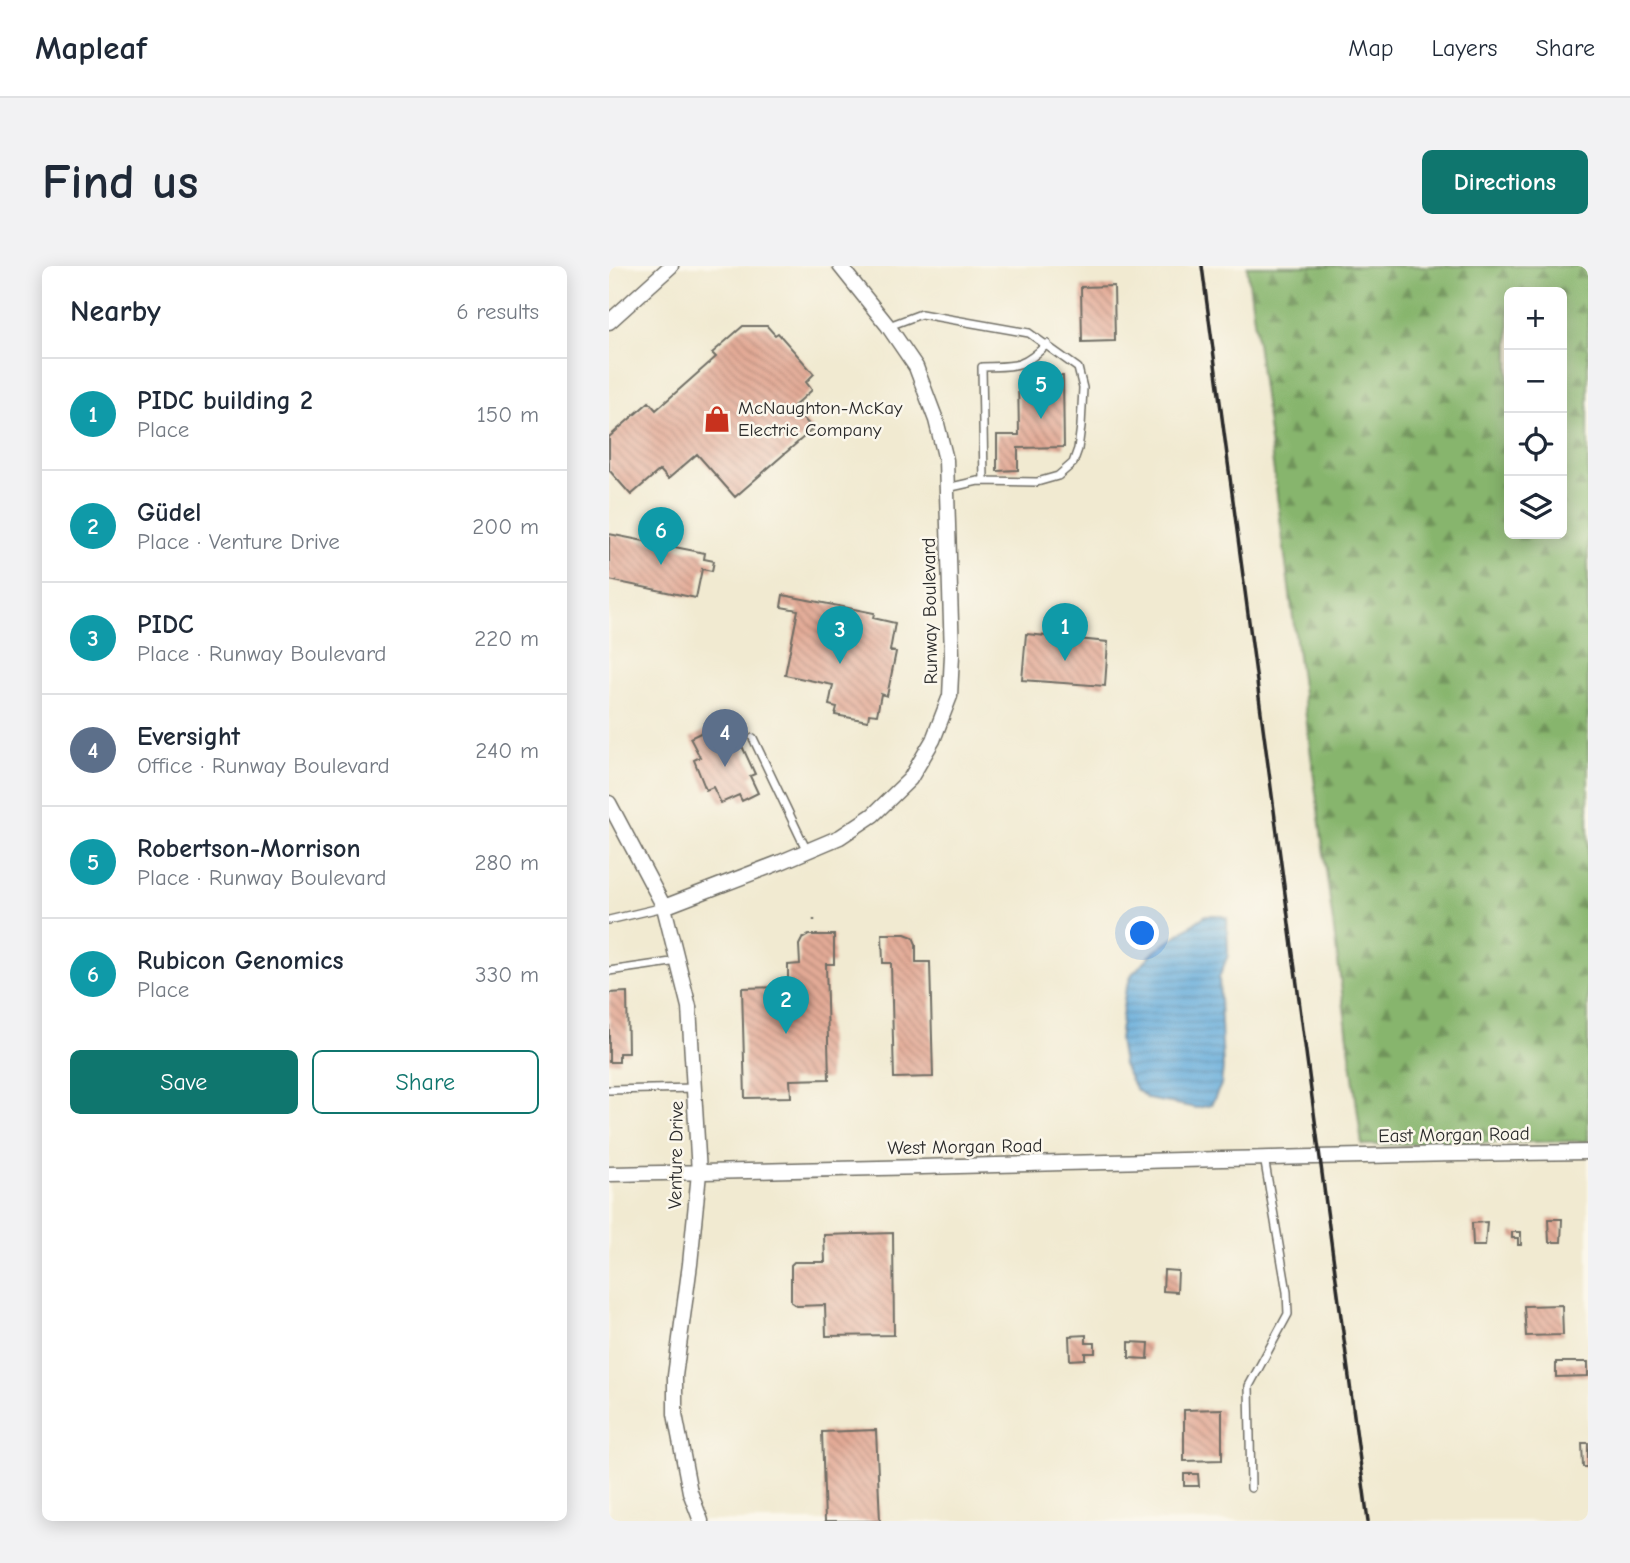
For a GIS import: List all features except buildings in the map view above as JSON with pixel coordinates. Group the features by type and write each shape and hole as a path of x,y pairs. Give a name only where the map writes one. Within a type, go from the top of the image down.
{"street":[{"path":"609,321 671,266"},
{"name":"Runway Boulevard","path":"664,907 840,837 873,815 910,779 933,740 950,696 952,655 946,460 936,420 916,367 888,326 840,266"},
{"name":"Venture Drive","path":"609,803 664,907 689,1007 699,1172 675,1376 675,1414 690,1492 701,1521"},
{"name":"East Morgan Road","path":"1322,1157 1588,1152"},
{"name":"West Morgan Road","path":"609,1174 1322,1157"}],"lane":[{"path":"888,326 921,314 1029,333 1078,368 1083,388 1078,449 1073,463 1058,476 1037,482 984,481 947,489"},
{"path":"984,481 982,367 1018,366 1047,344"},
{"path":"753,738 807,851"},
{"path":"609,920 664,907"},
{"path":"609,971 678,961"},
{"path":"609,1090 695,1088"},
{"path":"1251,1488 1249,1386 1288,1314 1287,1292 1264,1157"}],"path":[{"path":"814,919 814,925"}],"green space":[{"path":"1247,266 1588,266 1588,1141 1362,1145"}],"water":[{"path":"1206,915 1227,918 1228,955 1219,978 1223,1068 1221,1085 1211,1105 1197,1108 1148,1099 1135,1088 1123,1065 1119,1040 1125,993 1132,974 1155,951"}],"railway":[{"path":"1202,266 1368,1521"}],"place":[{"name":"McNaughton-McKay Electric Company","path":"717,419"},
{"name":"Robertson-Morrison","path":"1041,419"},
{"name":"Rubicon Genomics","path":"661,565"},
{"name":"PIDC building 2","path":"1065,661"},
{"name":"PIDC","path":"840,664"},
{"name":"Eversight","path":"725,767"},
{"name":"Güdel","path":"786,1034"}]}
